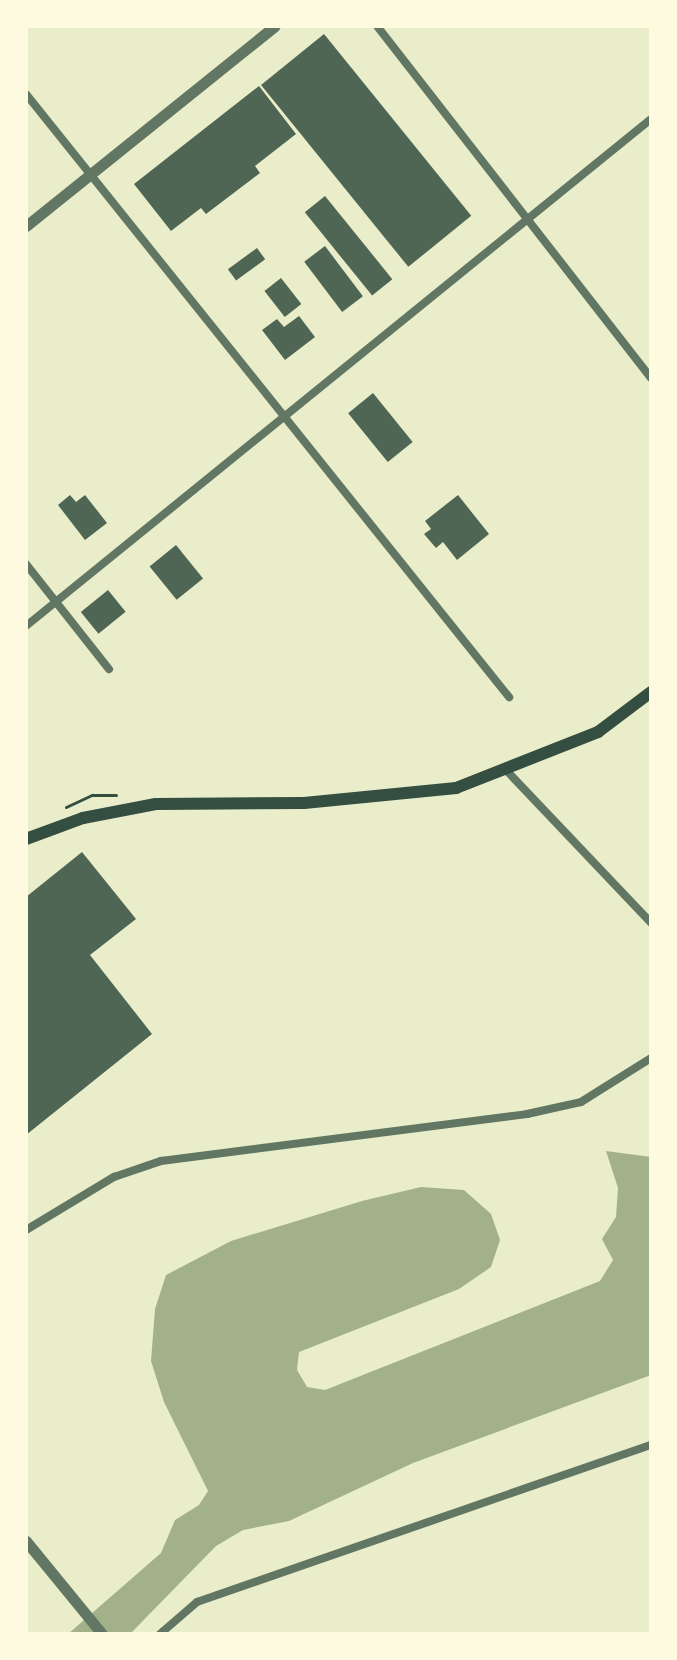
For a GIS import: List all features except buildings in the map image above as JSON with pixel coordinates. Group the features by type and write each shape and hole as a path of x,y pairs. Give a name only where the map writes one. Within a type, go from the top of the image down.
{"main road":[{"path":"26,839 83,818 156,804 408,797 506,770 598,732 651,692"}],"street":[{"path":"26,226 275,26"},
{"path":"377,26 651,378"},
{"path":"26,94 509,697"},
{"path":"26,626 651,119"},
{"path":"26,564 58,600 109,669"},
{"path":"506,770 651,923"},
{"path":"26,1230 114,1177 161,1161 527,1114 581,1102 651,1058"},
{"path":"160,1634 197,1602 651,1445"},
{"path":"26,1541 102,1634"}],"path":[{"path":"52,813 92,795 122,795"}],"shaded area":[{"path":"606,1151 651,1157 651,1375 413,1463 289,1521 243,1530 216,1546 130,1634 68,1634 161,1553 175,1520 199,1505 208,1491 164,1402 151,1361 155,1309 166,1275 231,1241 362,1201 421,1187 464,1190 491,1214 500,1240 491,1267 459,1289 299,1352 297,1370 307,1387 325,1390 600,1281 613,1260 602,1239 616,1217 618,1188"}]}
